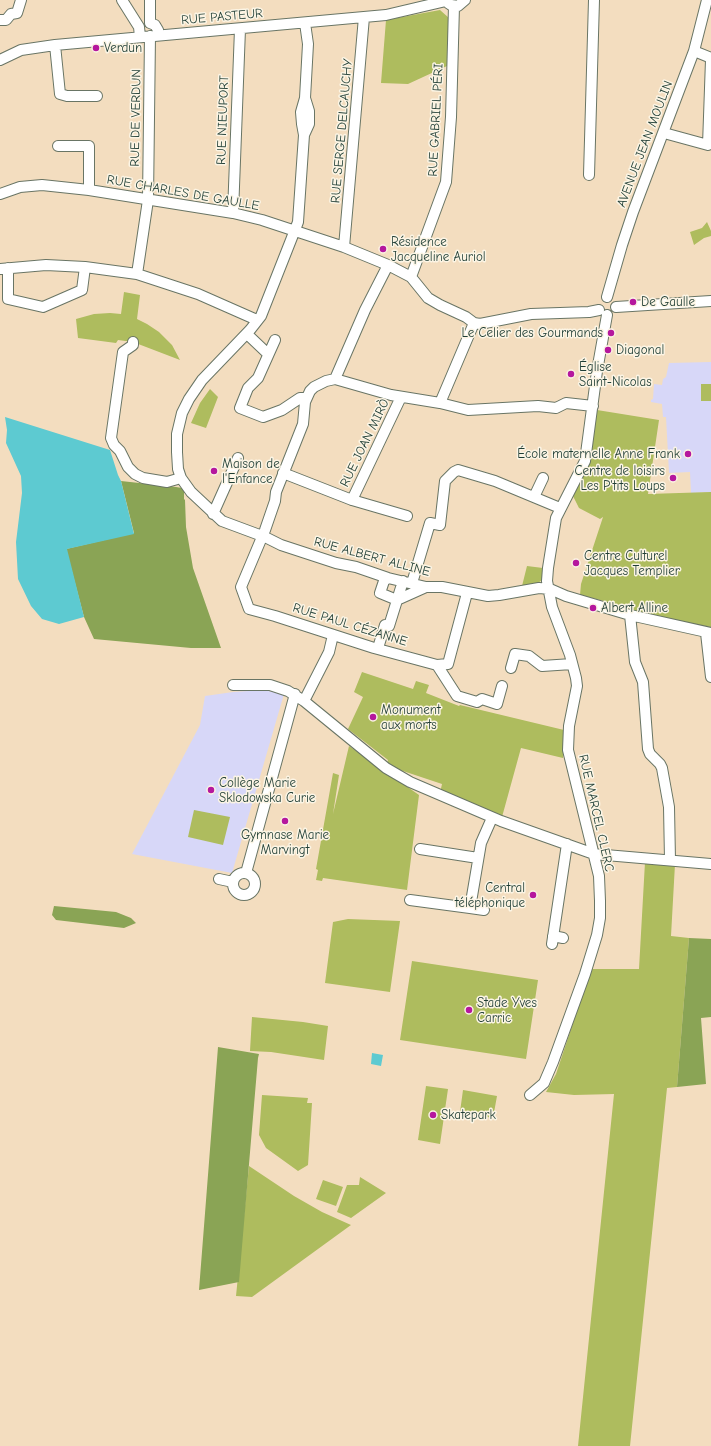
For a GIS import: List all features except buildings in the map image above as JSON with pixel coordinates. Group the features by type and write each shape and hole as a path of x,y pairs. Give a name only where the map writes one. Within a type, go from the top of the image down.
{"street":[{"path":"0,20 6,20 11,14 17,13 21,0"},
{"path":"122,0 147,34 158,30 155,25 150,23 150,0"},
{"name":"RUE PASTEUR","path":"0,60 21,50 55,45 147,34 240,29 386,15 449,2 461,5 465,0"},
{"path":"588,175 594,0"},
{"name":"AVENUE JEAN MOULIN","path":"607,297 624,238 694,50 707,0"},
{"name":"RUE GABRIEL PÉRI","path":"411,277 447,177 450,117 449,2"},
{"name":"RUE SERGE DELCAUCHY","path":"344,247 364,17"},
{"path":"133,342 133,345 124,352 112,439 114,445 120,451 128,467 135,474 143,478 167,482 181,478 178,469 176,452 177,434 182,413 189,399 202,380 247,334 261,316 298,222 304,135 309,124 309,111 305,98 310,22"},
{"name":"RUE PASTEUR","path":"147,34 144,23 150,23"},
{"name":"RUE NIEUPORT","path":"233,213 240,29"},
{"name":"RUE DE VERDUN","path":"137,274 148,200 147,34"},
{"path":"55,45 60,94 67,96 97,96"},
{"path":"664,133 708,145 711,59 694,50"},
{"path":"58,146 89,146 89,190"},
{"name":"RUE CHARLES DE GAULLE","path":"0,194 20,187 42,185 89,190 233,213 262,220 344,247 388,265 411,277 428,298 466,317 474,323"},
{"path":"85,267 82,290 43,307 8,298 4,268 46,265 85,267 137,274 198,294 257,320"},
{"path":"335,379 365,310 388,265"},
{"path":"440,403 474,323 480,324 531,314 589,312 613,313 616,307 614,300 607,297 601,300 598,306 603,312"},
{"path":"616,307 711,301"},
{"name":"RUE MARCEL CLERC","path":"530,1095 544,1083 554,1062 585,974 597,935 600,918 599,876 568,750 569,722 576,686 572,664 549,599 550,589 547,581 556,518 585,460 593,406 603,312"},
{"path":"247,334 268,354"},
{"path":"275,340 258,378 248,388 236,406 263,417 282,410 300,398 306,398"},
{"path":"262,537 275,501 276,492 303,424 306,398 314,387 326,381 335,379 391,395 440,403 468,410 538,406 556,408 566,403 593,406"},
{"name":"RUE JOAN MIRÒ","path":"352,500 401,397"},
{"path":"213,514 238,458"},
{"path":"378,648 385,625 389,626 397,600 408,582 430,523 440,525 445,481 454,472 458,470 495,481 560,508"},
{"path":"283,473 352,500 407,516"},
{"name":"RUE ALBERT ALLINE","path":"181,478 190,492 222,521 280,545 336,563 388,578 426,586 442,587 494,596 539,588 550,589 566,596 630,614 708,633"},
{"path":"534,497 543,478"},
{"name":"RUE PAUL CÉZANNE","path":"262,537 240,587 249,609 437,665"},
{"path":"388,578 384,581 380,594 397,600 426,586"},
{"path":"467,592 448,664 437,665 457,696 477,702 482,699 497,704 502,686"},
{"path":"630,614 635,662 643,682 648,749 650,754 662,768 670,807 670,860"},
{"path":"708,633 711,676"},
{"path":"304,701 329,652 333,635"},
{"path":"511,668 515,654 529,656 542,666 572,664"},
{"path":"233,685 270,685 282,688 295,694 390,770 421,787 492,818 594,854 711,864"},
{"path":"246,873 295,694"},
{"path":"470,908 481,844 492,818"},
{"path":"564,938 552,940 566,844"},
{"path":"420,849 478,858"},
{"path":"246,873 250,875 255,882 255,887 253,891 245,895 237,893 233,882 237,876 246,873"},
{"path":"219,879 233,882"},
{"path":"410,900 484,910"}],"shaded area":[{"path":"711,362 711,492 691,493 690,472 669,473 666,417 663,417 662,404 651,402 651,400 653,399 654,384 662,385 663,379 666,377 669,363"},
{"name":"Collège Marie Sklodowska Curie","path":"263,690 284,694 232,873 132,854 200,725 205,696"}],"green space":[{"path":"440,10 449,18 447,66 408,84 381,83 386,20"},
{"path":"707,222 711,231 711,236 704,238 694,245 690,232 702,228"},
{"path":"124,292 140,295 137,319 159,332 172,345 180,360 133,342 118,340 116,343 78,338 76,319 94,314 121,314"},
{"path":"701,384 711,384 711,401 701,401"},
{"path":"210,389 218,397 206,428 191,423 200,403"},
{"path":"597,410 659,420 648,494 711,492 711,627 629,613 603,605 604,601 580,595 581,584 603,517 600,519 579,508 573,496"},
{"path":"121,481 176,487 182,488 184,491 186,527 193,568 221,648 191,648 94,639 84,617 66,549 134,533"},
{"path":"527,566 543,568 542,580 538,583 522,586"},
{"path":"362,672 413,689 416,681 429,685 426,693 459,706 564,730 563,758 521,748 502,817 440,793 442,784 392,766 387,763 388,760 348,729 363,697 354,692"},
{"path":"349,746 419,795 407,890 323,878 322,881 316,880 318,870 316,869 333,773 339,775 333,814"},
{"path":"194,810 230,817 223,845 188,837"},
{"path":"645,862 675,864 671,936 689,938 677,1087 667,1088 630,1446 578,1446 614,1094 574,1095 546,1092 556,1074 591,969 639,969"},
{"path":"54,906 116,912 131,918 136,923 124,928 56,920 52,915"},
{"path":"348,919 400,921 390,992 325,983 333,922"},
{"path":"689,938 711,939 711,1017 701,1018 706,1084 677,1087"},
{"name":"Stade Yves Carric","path":"412,961 538,980 526,1059 400,1040"},
{"path":"252,1017 328,1026 324,1060 271,1052 250,1051"},
{"path":"218,1047 259,1054 239,1282 199,1290"},
{"name":"Skatepark","path":"426,1086 448,1089 440,1144 418,1140"},
{"path":"463,1090 497,1096 493,1118 460,1112"},
{"path":"262,1095 308,1098 307,1103 312,1103 308,1165 298,1171 266,1148 259,1135"},
{"path":"249,1166 294,1196 322,1212 351,1225 252,1297 236,1296"},
{"path":"360,1177 386,1193 351,1218 337,1212 347,1185 359,1185"},
{"path":"323,1180 343,1187 336,1206 316,1199"}],"water":[{"path":"5,417 110,450 121,481 134,534 67,549 84,617 59,624 42,619 31,606 18,579 16,542 22,493 21,476 6,443 7,430"},
{"path":"372,1053 383,1055 381,1066 371,1064"}],"place":[{"name":"Verdun","path":"96,48"},
{"name":"Résidence Jacqueline Auriol","path":"383,249"},
{"name":"De Gaulle","path":"633,302"},
{"name":"Le Celier des Gourmands","path":"611,333"},
{"name":"Diagonal","path":"608,350"},
{"name":"Église Saint-Nicolas","path":"571,374"},
{"name":"École maternelle Anne Frank","path":"688,454"},
{"name":"Maison de l'Enfance","path":"214,471"},
{"name":"Centre de loisirs Les P'tits Loups","path":"673,478"},
{"name":"Centre Culturel Jacques Templier","path":"576,563"},
{"name":"Albert Alline","path":"593,608"},
{"name":"Monument aux morts","path":"373,717"},
{"name":"Collège Marie Sklodowska Curie","path":"211,790"},
{"name":"Gymnase Marie Marvingt","path":"285,821"},
{"name":"Central téléphonique","path":"533,895"},
{"name":"Stade Yves Carric","path":"469,1010"},
{"name":"Skatepark","path":"433,1115"}]}
